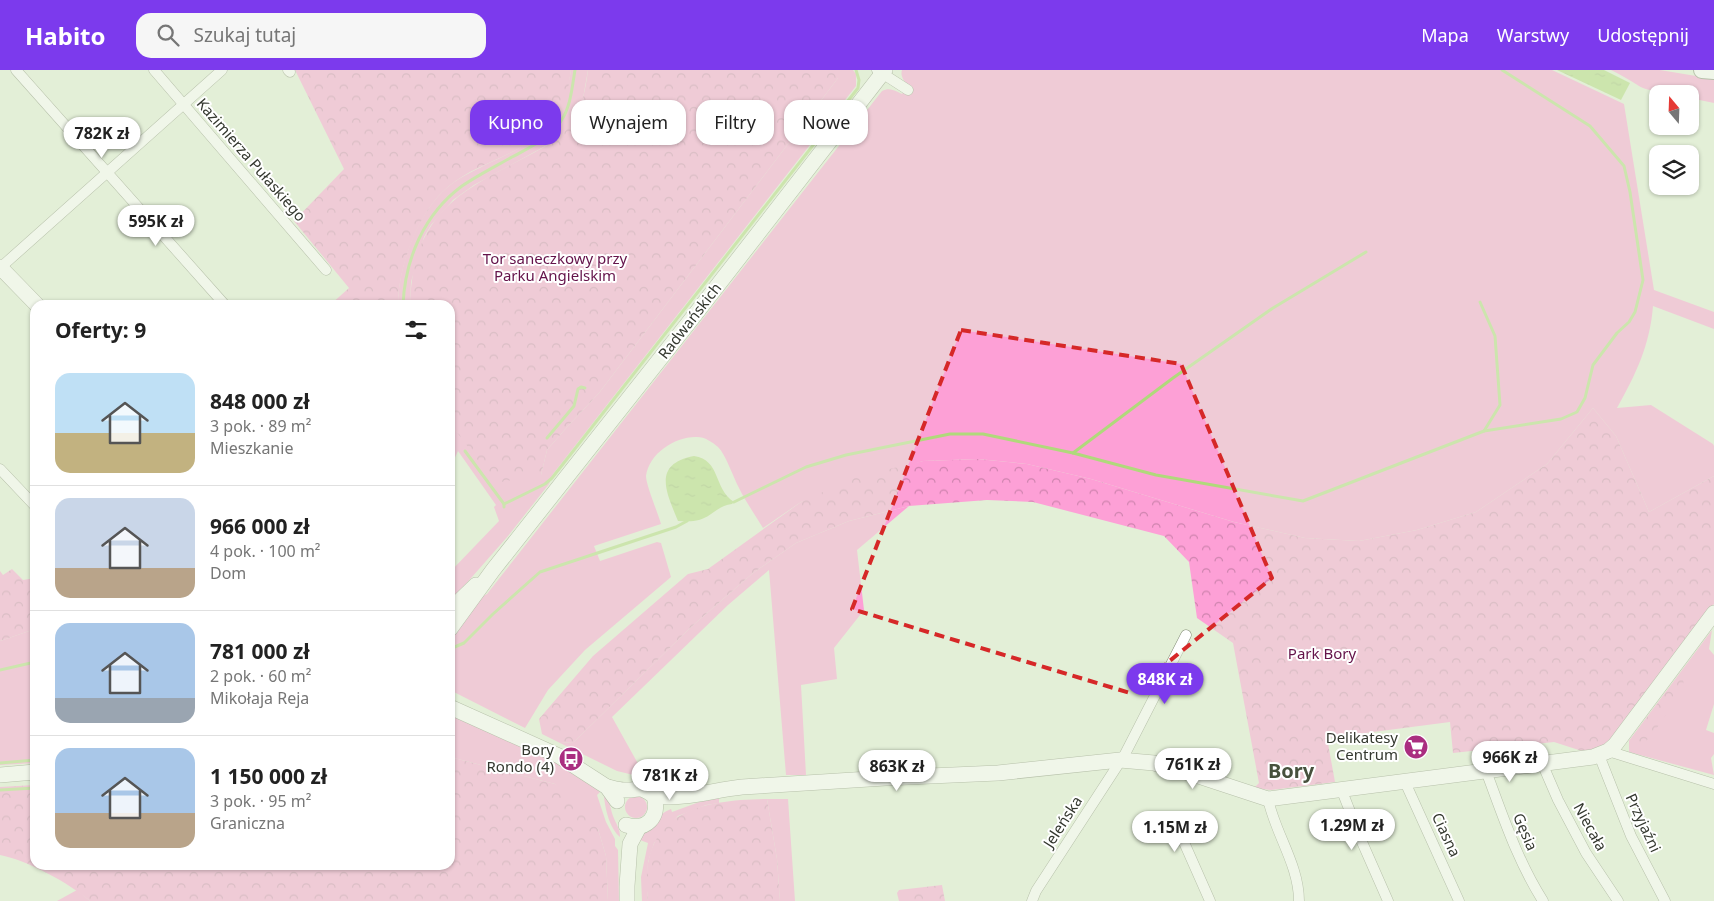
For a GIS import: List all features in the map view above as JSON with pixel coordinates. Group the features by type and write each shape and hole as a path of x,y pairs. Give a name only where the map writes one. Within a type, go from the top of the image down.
{"main road":[{"path":"1702,70 1714,72"}],"street":[{"path":"16,70 220,300"},
{"name":"Kazimierza Pułaskiego","path":"154,70 326,270"},
{"path":"32,300 0,267 222,70"},
{"path":"881,71 908,90"},
{"name":"Radwańskich","path":"455,622 493,570 690,321 881,71"},
{"path":"0,469 30,501"},
{"name":"Radwańskich","path":"455,605 493,570"},
{"path":"1604,753 1618,741 1714,613"},
{"name":"Jeleńska","path":"1032,901 1036,891 1125,754 1186,635"},
{"path":"455,702 481,720"},
{"path":"455,709 559,756 621,796"},
{"path":"655,802 721,789 742,787 998,772 1120,760 1154,763 1268,799 1342,791 1604,753 1714,784"},
{"name":"Przyjaźni","path":"1604,753 1608,780 1631,836 1664,901"},
{"name":"Niecała","path":"1542,763 1558,800 1586,853 1618,901"},
{"name":"Gęsia","path":"1486,771 1516,851 1542,901"},
{"path":"0,775 30,772"},
{"name":"Ciasna","path":"1404,782 1460,901"},
{"path":"621,796 639,788 645,790 655,802"},
{"path":"1342,791 1388,901"},
{"path":"621,796 618,814 632,826"},
{"path":"1268,799 1275,825 1293,871 1299,891 1299,901"},
{"path":"632,826 651,820 655,802"},
{"path":"1190,817 1182,820 1179,825 1179,831 1210,901"},
{"path":"627,901 626,886 632,826"}],"highlighted area":[{"path":"961,330 1181,364 1272,578 1130,693 852,609"}],"green space":[{"path":"295,70 571,70 567,97 561,113 561,100 470,100 470,145 525,145 471,172 449,186 438,196 428,209 412,240 402,274 398,300 336,300 349,288 294,221 344,169"},
{"path":"571,70 588,70 583,100 571,100 571,125 561,136 561,109"},
{"name":"Tor saneczkowy przy Parku Angielskim","path":"588,70 838,70 838,78 821,100 784,100 784,145 787,145 599,393 547,450 541,475 495,483 455,430 455,300 411,300 414,269 423,240 437,217 456,199 477,184 547,145 561,145 561,136 571,123 571,145 686,145 686,100 583,99"},
{"path":"838,70 853,70 856,74 856,86 845,100 821,100 838,78"},
{"path":"902,70 1552,70 1624,104 1654,290 1714,312 1714,329 1653,306 1649,334 1641,359 1617,408 1651,405 1713,444 1714,476 1649,512 1616,436 1593,408 1547,464 1476,512 1417,530 1359,541 1305,538 1234,522 1091,479 1027,464 978,459 923,461 801,502 763,528 742,493 721,451 716,445 706,439 689,437 672,443 658,453 648,468 646,476 661,524 594,546 600,561 657,542 661,543 671,577 585,650 548,690 525,728 455,693 455,630 481,597 487,594 840,145 868,145 868,109 882,91 890,89 902,94 908,85 902,76"},
{"path":"1611,70 1660,70 1714,79 1714,103 1699,100 1699,85 1649,85 1649,90"},
{"path":"525,145 547,145 474,185 453,200 431,225 424,237 411,282 410,300 398,300 406,257 419,224 428,210 438,197 454,182"},
{"path":"787,145 810,145 553,474 549,484 508,536 455,596 455,567 499,521 494,507 496,505 458,451 455,457 455,429 469,447 541,475 547,450 599,393"},
{"name":"Park Bory","path":"1593,408 1616,436 1649,512 1714,476 1714,604 1631,715 1606,745 1585,752 1554,742 1453,753 1450,722 1327,738 1335,782 1271,790 1254,788 1259,783 1233,643 1197,618 1189,562 1164,536 1033,502 987,500 909,506 849,521 796,543 753,573 691,627 574,742 560,743 542,734 539,719 593,656 688,574 708,569 801,502 856,477 923,461 978,459 1027,464 1091,479 1234,522 1305,538 1359,541 1417,530 1476,512 1547,464"},
{"path":"909,506 857,550 864,610 834,648 837,679 801,685 806,775 786,775 769,570 728,605 612,717 646,778 617,771 560,743 574,742 691,627 753,573 796,543 849,521"},
{"path":"12,569 23,580 30,579 30,631 0,641 0,571 3,575"},
{"path":"1712,630 1709,649 1714,655 1714,704 1706,730 1714,733 1714,754 1711,758 1714,775 1629,752 1629,741"},
{"path":"30,631 30,763 0,765 0,641"},
{"path":"1682,671 1684,686 1660,724 1643,745 1629,741"},
{"path":"455,716 528,747 566,768 600,792 597,795 618,850 619,901 608,901 606,856 598,829 555,784 455,758"},
{"path":"455,758 555,784 583,803 598,829 606,856 608,901 90,901 40,870 455,870"},
{"path":"30,785 30,866 0,855 0,787"},
{"path":"604,796 609,803 619,829 620,837 613,829"},
{"path":"636,796 644,799 647,807 644,815 636,818 628,815 625,807 628,799"},
{"path":"719,798 719,803 706,805 678,816 654,843 648,862 648,901 642,901 641,877 648,843 640,840 645,830 666,811 671,809 672,812 702,801"},
{"path":"767,799 788,799 795,901 780,901 777,859"},
{"path":"767,799 777,859 780,901 648,901 647,872 652,848 662,831 677,818 695,809 717,803"},
{"path":"942,885 945,901 899,901 897,893 899,890"},
{"path":"77,890 90,901 57,901"}],"water":[{"path":"1557,70 1604,70 1630,83 1621,100"},
{"path":"694,456 709,463 727,496 734,502 699,520 678,521 667,490 667,472 672,465"}],"waterway":[{"path":"404,300 408,271 413,255 419,239 437,210 462,186 552,133 567,109 575,70"},
{"path":"504,507 504,504 545,484 552,478 858,88 859,80 856,70"},
{"path":"734,502 806,467 846,455 950,434 983,434 1073,453 1156,475 1303,501 1484,431 1561,419 1577,412 1585,398 1593,365 1617,333 1629,322 1635,312 1643,280 1630,192 1624,166 1590,126 1502,70"},
{"path":"1073,453 1173,378 1273,308 1366,252"},
{"path":"1480,302 1495,336 1500,405 1484,431"},
{"path":"547,438 574,406 578,389 581,387 585,388"},
{"path":"465,451 504,504"},
{"path":"455,647 464,643 540,572 676,527 687,521"},
{"path":"0,670 30,663"},
{"path":"0,763 30,760"},
{"path":"0,790 30,788"}],"place":[{"name":"Delikatesy Centrum","path":"1416,747"},
{"name":"Bory Rondo (4)","path":"571,759"}],"district":[{"name":"Bory","path":"1291,771"}]}
